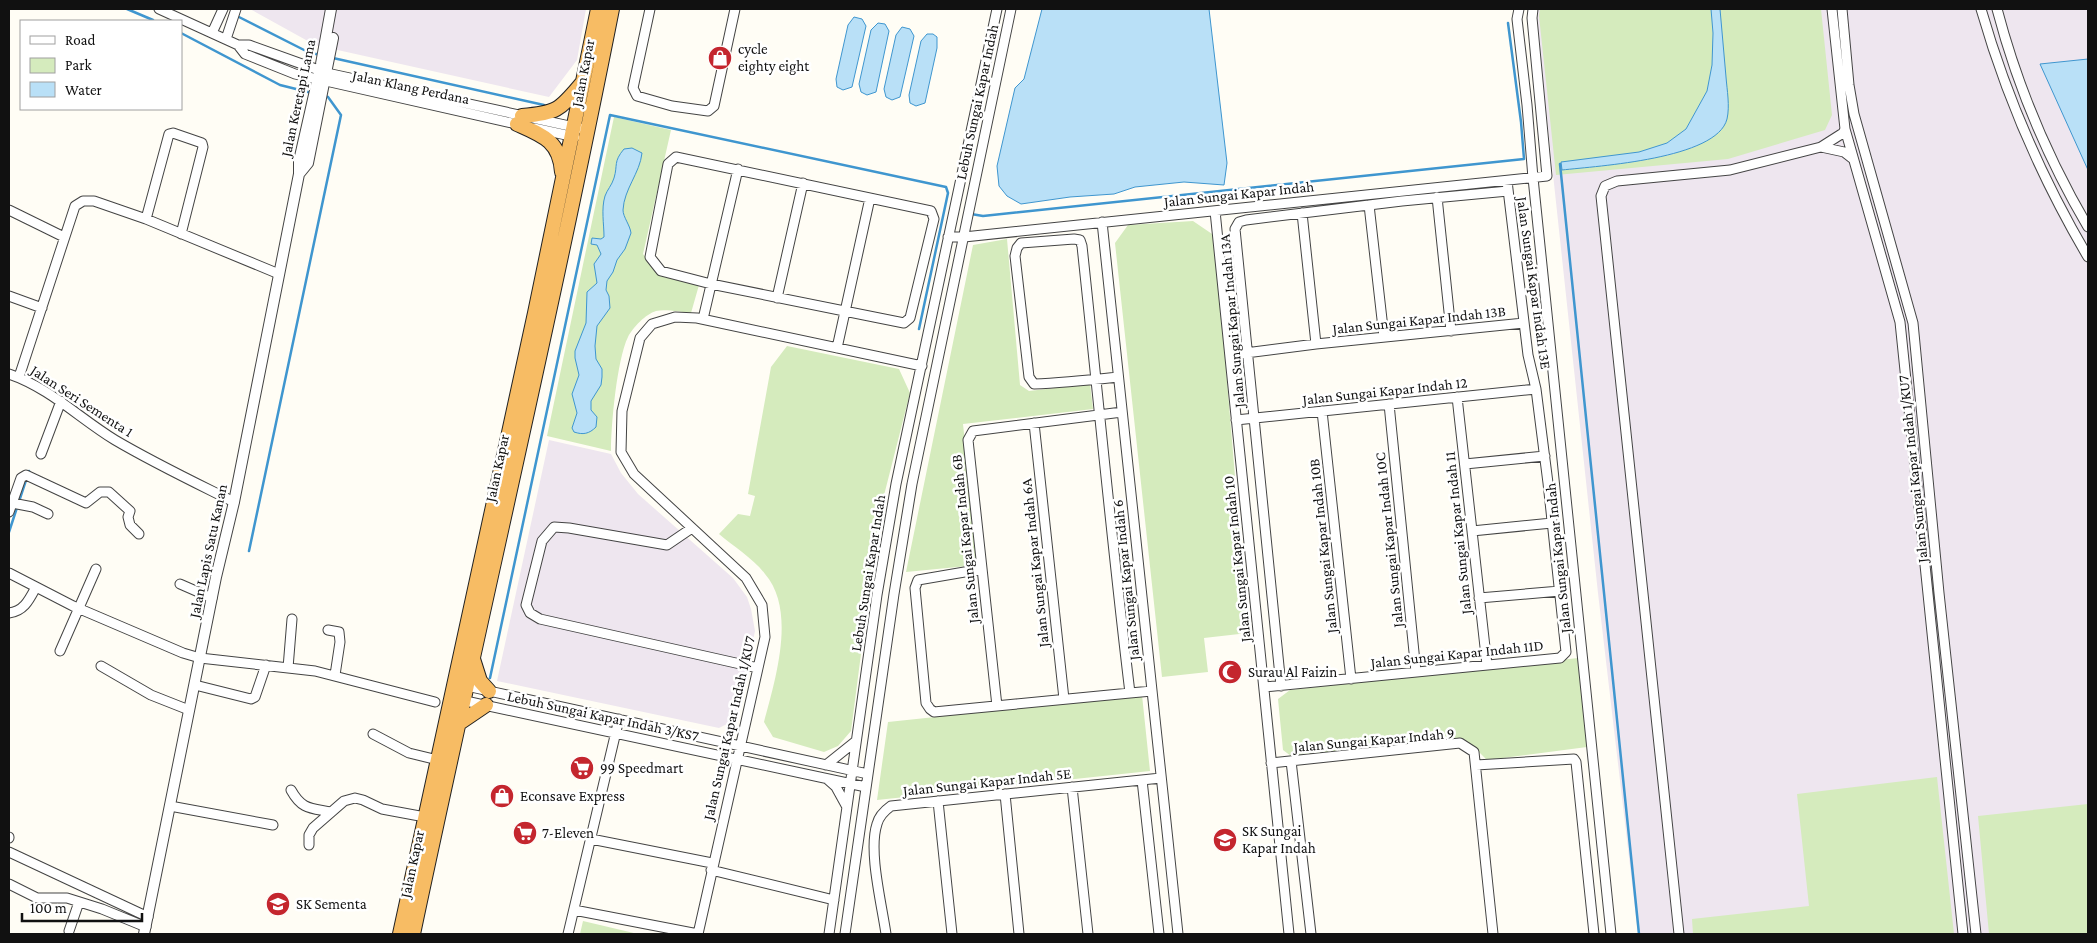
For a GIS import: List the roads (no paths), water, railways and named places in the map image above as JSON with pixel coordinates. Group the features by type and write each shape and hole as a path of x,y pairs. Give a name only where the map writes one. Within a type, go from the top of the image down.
{"highway":[{"name":"Jalan Kapar","path":"400,934 438,760 457,699 563,185 580,133 584,81 598,9"},
{"name":"Jalan Kapar","path":"460,685 472,656 580,133 612,9"},
{"path":"520,120 549,114 556,110 584,81"},
{"path":"520,120 550,141 557,149 561,160 563,185"},
{"path":"472,656 480,681 489,691"},
{"name":"Jalan Kapar","path":"413,934 458,724 457,699"},
{"path":"458,724 486,705"}],"street":[{"name":"Jalan Klang Perdana","path":"159,9 238,45 245,54 295,74 322,76 580,133"},
{"name":"Jalan Keretapi Lama","path":"328,46 331,9"},
{"name":"Jalan Keretapi Lama","path":"299,174 308,163 317,100 338,9"},
{"path":"650,9 633,88 634,92 637,96 672,106 708,111 714,106 735,9"},
{"name":"Lebuh Sungai Kapar Indah","path":"829,934 877,596 890,521 997,9"},
{"name":"Lebuh Sungai Kapar Indah","path":"845,934 894,594 912,484 1011,9"},
{"path":"1519,9 1517,19 1527,105 1532,178"},
{"name":"Jalan Sungai Kapar Indah","path":"948,237 1547,176 1532,18 1533,9"},
{"name":"Jalan Sungai Kapar Indah 1/KU7","path":"1832,9 1849,152 1900,322 1963,934"},
{"name":"Jalan Sungai Kapar Indah 1/KU7","path":"1842,9 1849,85 1863,148 1913,323 1939,593 1976,934"},
{"path":"1981,9 1991,44 2021,128 2069,225 2088,257"},
{"path":"1997,9 2008,48 2036,123 2088,227"},
{"path":"212,33 221,12"},
{"path":"226,39 235,13"},
{"path":"1679,934 1601,196 1604,186 1617,182 1730,170 1821,147 1843,133 1845,129"},
{"path":"146,220 169,134 173,133 202,143 203,147 181,234"},
{"path":"1821,147 1849,152"},
{"path":"676,156 738,169 931,211 934,220 908,321 904,322 777,298 661,271 650,257 668,164 676,156"},
{"path":"703,319 738,169"},
{"name":"Jalan Lapis Satu Kanan","path":"146,926 212,598 234,502 299,174"},
{"name":"Jalan Sungai Kapar Indah","path":"1532,178 1611,934"},
{"name":"Jalan Sungai Kapar Indah 13E","path":"1507,181 1528,355 1536,389"},
{"path":"777,298 803,184"},
{"name":"Jalan Sungai Kapar Indah 13A","path":"1280,686 1235,229 1239,222 1246,220 1437,197 1508,191"},
{"path":"1437,197 1451,331"},
{"path":"837,348 870,198"},
{"name":"Jalan Seri Sementa 1","path":"234,502 115,439 61,400 19,377 75,206 83,201 94,201 146,220 279,274"},
{"path":"1369,205 1384,337"},
{"path":"9,210 64,237"},
{"name":"Jalan Sungai Kapar Indah 10","path":"1215,211 1288,934"},
{"name":"Jalan Sungai Kapar Indah 13B","path":"1302,213 1316,344"},
{"name":"Jalan Sungai Kapar Indah 6","path":"1102,222 1178,934"},
{"name":"Jalan Sungai Kapar Indah 6","path":"1096,380 1034,384 1029,377 1015,256 1016,248 1021,243 1080,240 1096,380 1100,415 1130,693"},
{"path":"9,296 42,308"},
{"name":"Jalan Sungai Kapar Indah 1/KU7","path":"698,934 765,637 762,605 746,578 634,474 621,452 622,411 640,338 652,324 675,317 703,319 922,366"},
{"name":"Jalan Sungai Kapar Indah 13B","path":"1230,355 1316,344 1524,323"},
{"path":"9,374 19,377"},
{"path":"1096,380 1118,377"},
{"name":"Jalan Sungai Kapar Indah 12","path":"1236,420 1536,389"},
{"name":"Jalan Sungai Kapar Indah 11D","path":"1264,688 1560,658 1566,652 1536,389"},
{"name":"Jalan Sungai Kapar Indah 11","path":"1457,397 1487,665"},
{"path":"41,454 61,400"},
{"name":"Jalan Sungai Kapar Indah 10C","path":"1390,404 1416,672"},
{"name":"Jalan Sungai Kapar Indah 10B","path":"1322,411 1351,679"},
{"name":"Jalan Sungai Kapar Indah 6B","path":"997,706 968,440 969,434 973,431 1122,412"},
{"name":"Jalan Sungai Kapar Indah 6A","path":"1034,423 1064,699"},
{"path":"1465,464 1545,456"},
{"path":"48,514 15,505 23,475 29,476 86,503 100,492 109,492 130,512 128,517 130,525 139,534"},
{"path":"1472,531 1552,523"},
{"path":"692,528 667,545 554,527 542,541 526,605 530,614 540,619 758,668"},
{"path":"60,651 96,569"},
{"path":"982,569 918,580 916,584 926,703 934,712 1152,691"},
{"path":"9,574 78,609 182,653 200,658 335,674 435,702"},
{"path":"180,584 212,598"},
{"path":"9,613 15,613 25,606 36,587"},
{"path":"1479,598 1560,590"},
{"path":"288,668 292,619"},
{"path":"328,630 339,632 340,642 335,674"},
{"path":"195,685 251,699 255,697 266,665"},
{"path":"101,666 151,695 189,710"},
{"name":"Lebuh Sungai Kapar Indah 3/KS7","path":"460,685 868,774"},
{"name":"Lebuh Sungai Kapar Indah 3/KS7","path":"457,699 866,787"},
{"path":"568,934 618,719"},
{"path":"373,734 409,753 438,760"},
{"path":"826,765 856,741"},
{"name":"Jalan Sungai Kapar Indah 9","path":"1271,763 1460,743 1474,752 1493,934"},
{"path":"1476,765 1574,759 1576,762 1594,934"},
{"path":"1291,761 1311,934"},
{"path":"825,778 836,787 847,807"},
{"name":"Jalan Sungai Kapar Indah 5E","path":"886,934 874,839 882,813 891,806 1161,778"},
{"path":"1142,780 1159,934"},
{"path":"1072,787 1088,934"},
{"path":"291,790 297,801 306,807 331,812"},
{"path":"1005,794 1019,934"},
{"path":"309,846 309,835 313,828 344,801 355,798 382,809 425,817"},
{"path":"938,801 952,934"},
{"path":"170,806 273,825"},
{"path":"591,839 712,867 834,900"},
{"path":"9,852 146,926"},
{"path":"9,884 37,898 67,898 146,926"},
{"path":"69,931 79,902"},
{"path":"574,910 698,934"}],"water":[{"path":"1042,9 1209,9 1227,163 1224,185 1184,182 1135,187 1114,194 1070,197 1021,204 1007,196 999,186 997,166 1015,88 1024,79"},
{"path":"1711,9 1720,9 1728,98 1727,119 1719,133 1702,143 1680,152 1627,163 1562,170 1561,162 1639,152 1667,143 1686,129 1707,91 1712,65 1713,33"},
{"path":"854,17 862,19 866,26 852,87 843,90 837,87 836,79 848,25"},
{"path":"878,23 885,24 889,31 876,92 867,95 861,92 859,84 871,30"},
{"path":"902,27 910,29 914,36 900,97 892,100 886,97 884,89 896,35"},
{"path":"927,34 933,34 937,37 937,48 925,103 916,106 910,103 909,95 921,41"},
{"path":"2088,59 2088,170 2040,64"},
{"path":"632,148 642,153 624,202 623,213 631,233 625,249 617,260 613,272 607,281 606,290 609,296 610,308 597,326 596,359 602,369 602,377 601,385 591,401 591,410 597,417 596,427 583,434 577,433 572,428 577,413 572,394 579,375 575,351 586,323 587,292 597,283 594,264 601,254 597,245 591,244 592,238 601,239 604,237 603,211 605,196 614,178 618,157 624,149"}],"waterway":[{"path":"127,9 153,20"},
{"path":"237,16 308,52 320,55"},
{"path":"971,214 983,216 1524,159 1508,23"},
{"path":"182,34 280,85 312,93"},
{"path":"333,58 544,105"},
{"path":"249,551 341,115 328,97 325,96"},
{"path":"490,678 610,115 946,187 948,193 919,329"},
{"path":"1560,164 1639,934"},
{"path":"9,532 29,471"}],"place":[{"name":"cycle eighty eight","path":"720,58"},
{"name":"Surau Al Faizin","path":"1230,672"},
{"name":"99 Speedmart","path":"582,768"},
{"name":"Econsave Express","path":"502,796"},
{"name":"7-Eleven","path":"525,833"},
{"name":"SK Sungai Kapar Indah","path":"1225,840"},
{"name":"SK Sementa","path":"278,904"}]}
